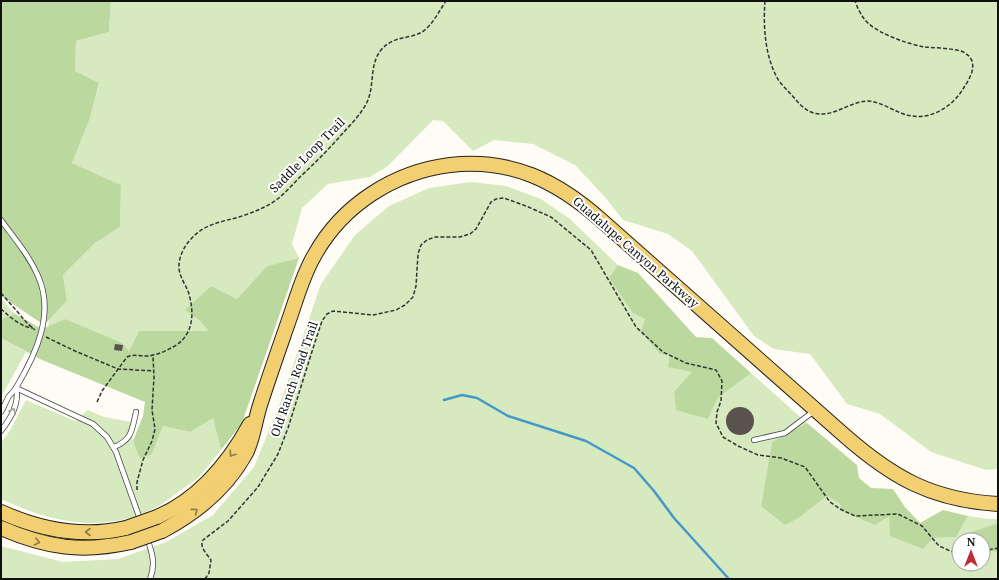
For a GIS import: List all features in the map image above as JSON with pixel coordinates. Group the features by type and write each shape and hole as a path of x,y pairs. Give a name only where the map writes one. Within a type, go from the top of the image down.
{"main road":[{"name":"Guadalupe Canyon Parkway","path":"1,528 33,541 68,548 95,548 131,542 162,531 184,519 202,506 233,474 247,451 253,434 259,408 303,280 316,253 333,228 365,199 379,189 395,181 428,169 470,164 506,168 522,172 547,181 576,199 602,220 816,410 874,460 892,473 923,488 952,497 998,504"},
{"name":"Guadalupe Canyon Parkway","path":"1,512 35,525 60,531 94,532 126,528 157,517 189,498 214,476 232,453 259,408"}],"lane":[{"path":"1,220 27,256 41,283 45,303 45,315 36,349 16,388 8,398 1,412"},
{"path":"1,431 16,405 18,397 16,388"},
{"path":"16,388 93,424 103,433 114,447 152,554 153,564 150,579"},
{"path":"754,440 785,433 816,410"},
{"path":"114,447 123,443 128,438 136,412"}],"path":[{"name":"Saddle Loop Trail","path":"153,356 174,346 188,333 192,321 189,297 179,268 182,255 188,242 204,228 258,210 270,204 287,190 331,148 361,112 368,98 374,64 382,50 389,43 397,39 416,35 423,31 431,23 446,1"},
{"path":"765,1 765,30 774,70 783,86 808,111 815,114 824,114 851,104 868,101 878,103 907,115 920,116 938,112 954,102 965,86 971,72 972,62 968,55 958,51 913,44 891,36 868,23 860,13 855,1"},
{"name":"Old Ranch Road Trail","path":"205,579 209,573 211,560 202,548 201,543 228,521 258,487 278,454 288,428 322,320 327,314 333,311 373,315 396,310 405,306 413,297 416,286 418,254 421,245 427,240 435,237 460,237 470,234 476,229 491,202 496,199 504,198 551,217 591,250 636,328 663,352 686,363 716,370 722,381 721,401 717,412 716,423 723,437 758,455 781,458 805,467 830,502 840,509 855,516 898,514 922,526 939,546 951,551"},
{"path":"1,293 33,328 41,334 75,351 118,369 154,371"},
{"path":"1,309 12,319 29,328 33,328"},
{"path":"97,402 102,391 127,357 133,355 153,356 154,371 152,410 155,429 152,441 143,460 137,482 137,494"}],"green space":[{"path":"1,1 111,1 109,32 76,41 75,71 99,83 90,118 72,163 121,185 120,227 95,243 63,275 67,301 44,325 1,296"},
{"path":"111,1 998,1 998,469 986,470 931,452 880,414 847,404 810,354 774,349 754,336 692,251 668,234 623,220 604,196 575,165 533,144 494,140 473,151 443,121 433,120 388,166 370,177 328,184 302,208 292,244 299,258 267,266 237,299 211,286 186,310 210,331 139,331 129,351 65,319 48,327 49,320 67,301 63,275 95,243 120,227 121,185 72,163 90,118 99,84 75,71 76,41 109,32"},
{"path":"471,182 506,186 541,199 570,219 618,265 610,278 645,319 670,354 693,372 708,419 718,398 751,373 807,423 772,443 761,506 800,517 827,496 840,504 890,516 933,538 951,537 951,572 991,572 991,551 998,552 998,579 1,579 1,546 63,562 118,559 166,542 213,515 254,467 279,406 321,284 355,235 389,206 429,188"},
{"path":"299,258 242,423 221,450 213,418 190,432 163,426 152,454 140,459 133,441 143,416 145,402 42,360 1,338 1,323 3,318 15,314 42,329 65,319 122,343 129,351 139,331 209,331 199,320 185,310 211,286 237,299 267,266"},
{"path":"618,265 638,273 696,337 712,338 751,373 718,398 708,419 676,410 674,392 692,372 668,367 670,355 660,354 641,332 645,319 633,313 609,278"},
{"path":"1,298 15,314 3,318 1,323"},
{"path":"1,338 26,352 1,397"},
{"path":"26,400 75,421 88,410 104,417 131,422 130,433 140,459 152,454 163,426 190,432 213,417 221,450 198,478 163,503 134,517 95,523 57,519 38,514 1,499 1,443 11,429"},
{"path":"807,423 857,465 859,478 871,488 893,489 905,507 920,523 943,510 968,516 959,532 951,532 951,537 933,538 923,549 890,536 889,516 875,525 842,511 840,504 827,496 800,517 785,525 761,506 772,442"},
{"path":"968,516 998,519 998,523 971,532 959,532"},
{"path":"998,523 998,552 991,551 991,532 971,532"}],"building":[{"path":"115,344 123,345 122,351 114,350"},
{"path":"740,407 746,408 750,411 753,415 753,427 750,431 746,434 740,435 734,434 730,431 727,427 726,421 727,415 730,411 734,408"}],"waterway":[{"path":"444,400 462,395 477,398 508,416 586,441 634,468 654,491 674,518 729,579"}]}
